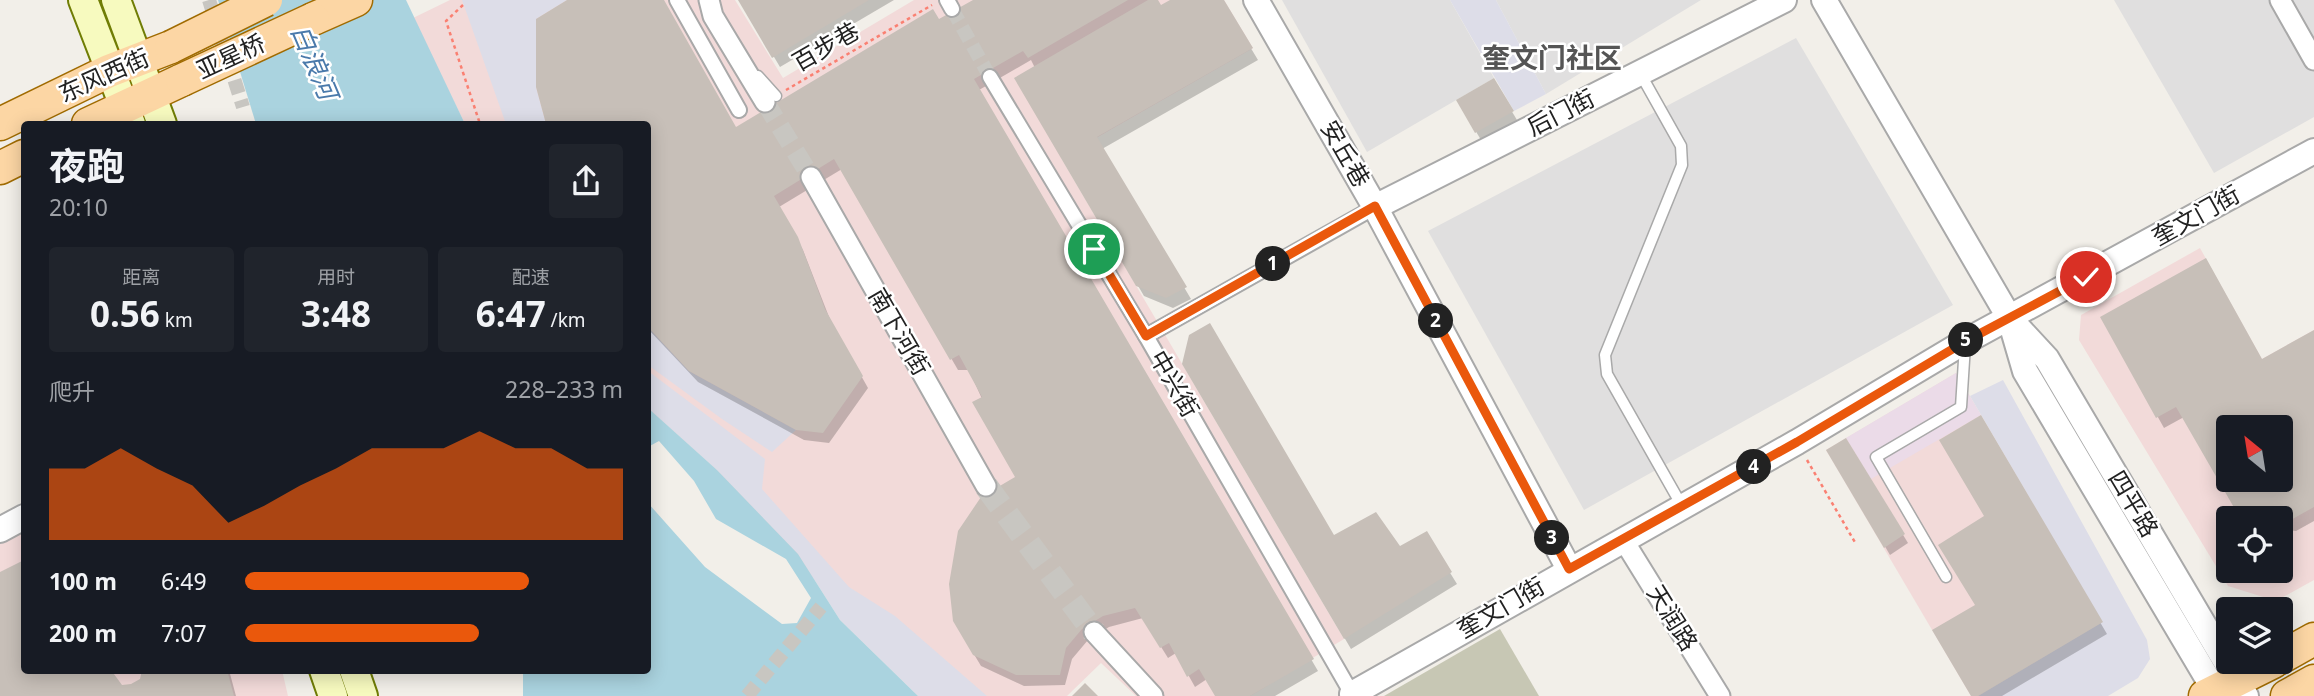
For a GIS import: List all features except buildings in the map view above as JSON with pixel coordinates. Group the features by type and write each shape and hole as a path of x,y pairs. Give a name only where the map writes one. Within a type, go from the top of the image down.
{"main road":[{"path":"83,0 109,71 135,108 157,121"},
{"path":"116,0 140,60 135,108"},
{"name":"亚星桥","path":"171,47 266,0"},
{"name":"亚星桥","path":"182,80 356,0"},
{"name":"东风西街","path":"0,124 109,71 171,47"},
{"name":"东风西街","path":"97,121 135,108 182,80"},
{"path":"0,168 21,158"},
{"path":"2293,650 2314,639"},
{"path":"325,674 333,696"},
{"path":"355,674 363,696"},
{"path":"2226,692 2254,674"},
{"path":"2287,696 2314,681"}],"street":[{"path":"677,0 739,110"},
{"name":"安丘巷","path":"1256,0 1375,206 1569,569"},
{"name":"后门街","path":"1375,206 1784,0"},
{"name":"四平路","path":"1824,0 2010,318 2047,359 2226,692"},
{"path":"2280,0 2314,60"},
{"path":"709,5 732,47 771,99"},
{"name":"中兴街","path":"990,77 1146,336 1350,695"},
{"name":"奎文门街","path":"1350,695 1797,442 1966,341 2314,151"},
{"name":"南下河街","path":"811,177 986,486"},
{"path":"1146,336 1375,206"},
{"path":"0,530 21,519"},
{"name":"天润路","path":"1624,541 1720,696"},
{"path":"1094,632 1153,696"}],"lane":[{"path":"1640,73 1681,146 1682,166 1605,355 1607,374 1682,507"},
{"path":"1946,577 1876,457 1961,407 1966,341"}],"path":[{"name":"百步巷","path":"771,99 947,3"},
{"path":"463,5 446,21 479,121"},
{"path":"1797,442 1856,544"}],"shaded area":[{"path":"450,0 735,0 783,78 914,0 1224,0 1253,48 1061,158 1344,639 1250,696 1136,696 1101,663 1067,696 918,696 717,470 651,411 651,121 464,121 413,18"},
{"path":"462,0 567,0 536,19 536,87 545,121 505,121"},
{"path":"1282,0 1450,0 1494,78 1367,152"},
{"path":"1450,0 1496,0 1546,94 1514,111"},
{"path":"1496,0 1701,0 1546,94"},
{"path":"2114,0 2314,0 2314,117 2214,173"},
{"name":"奎文门社区","path":"1796,38 1953,305 1584,510 1428,231"},
{"path":"2200,248 2262,359 2314,330 2314,580 2283,597 2263,597 2228,586 2226,583 2293,583 2293,506 2216,506 2216,566 2079,340 2081,315"},
{"path":"651,330 689,371 796,430 772,452 651,367"},
{"path":"651,373 765,459 762,489 849,587 895,616 987,696 918,696 840,620 798,554 717,470 651,411"},
{"path":"1956,373 2103,622 1978,696 1971,696 1826,450"},
{"path":"1956,373 1981,415 1871,479 1846,438"},
{"path":"2003,380 2147,640 2150,659 2138,678 2108,696 1978,696 2102,622 1970,396"},
{"path":"21,528 21,674 283,674 288,696 0,696 0,539"},
{"path":"1500,629 1539,696 1384,696"}],"water":[{"name":"白浪河","path":"218,0 406,0 464,121 255,121"},
{"path":"651,411 717,470 798,554 840,620 918,696 523,696 523,674 651,674 651,506 705,567 782,624 797,623 811,598 786,559 716,519 694,481 659,441 651,445"}],"tunnel":[{"path":"209,0 243,107"},
{"path":"952,9 990,77"},
{"path":"765,102 811,177"},
{"path":"986,486 1094,632"},
{"path":"747,696 821,607"}],"district":[{"name":"奎文门社区","path":"1552,58"}],"route":[{"path":"1094,249 1146,336 1375,206 1569,569 1624,541 1797,442 1966,341 2086,277"}]}
